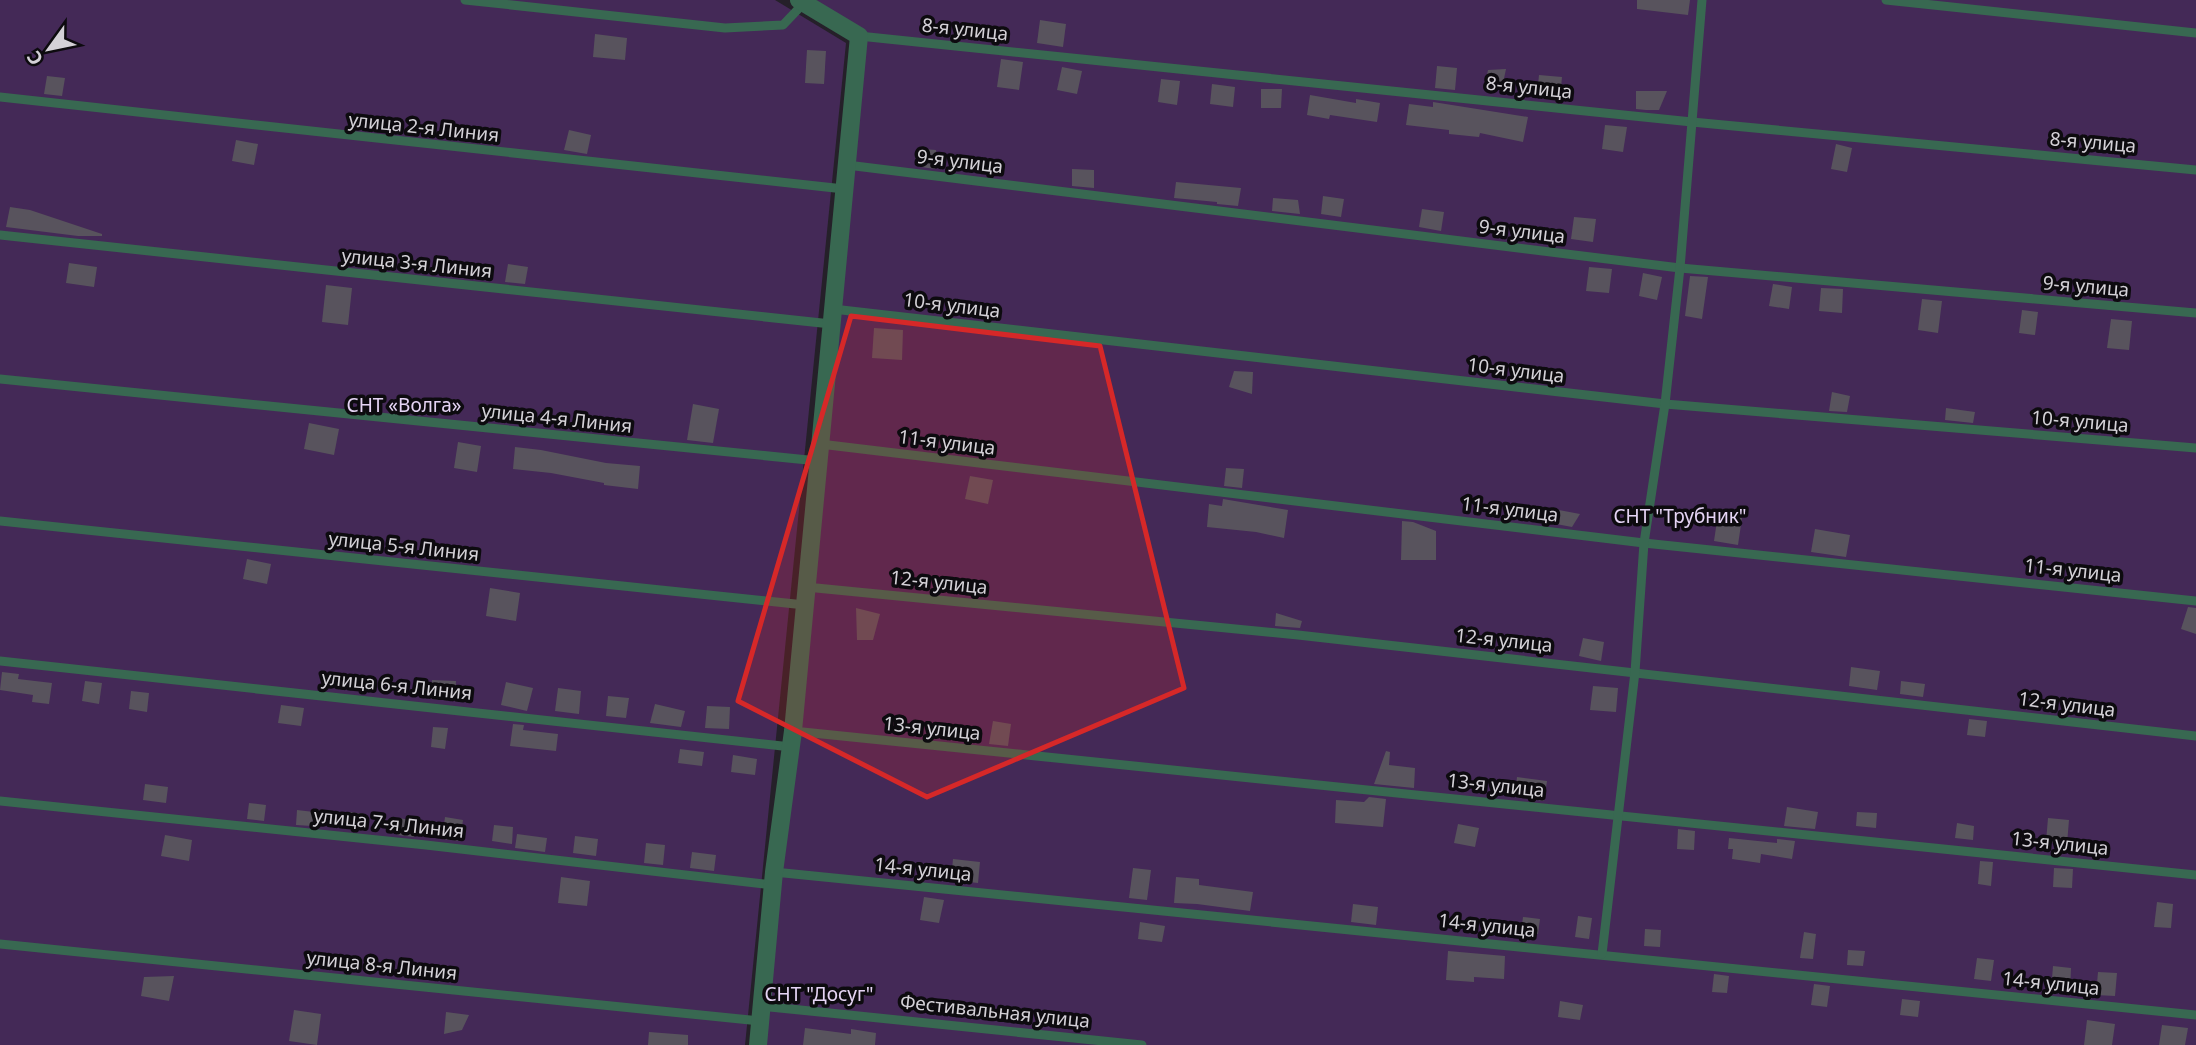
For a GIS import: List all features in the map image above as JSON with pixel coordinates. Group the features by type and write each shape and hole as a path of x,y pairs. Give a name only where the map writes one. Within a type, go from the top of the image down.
{"street":[{"path":"758,1045 774,878 792,739 859,36 801,2"}],"lane":[{"path":"465,0 725,28 783,25 801,2"},
{"path":"1602,954 1634,672 1644,543 1665,404 1680,268 1702,0"},
{"path":"1886,0 2196,33"},
{"name":"8-я улица","path":"859,36 1692,122 2196,170"},
{"name":"улица 2-я Линия","path":"0,97 844,189"},
{"name":"9-я улица","path":"847,165 1680,268 2196,313"},
{"name":"улица 3-я Линия","path":"0,235 832,317"},
{"name":"10-я улица","path":"832,317 1665,404 2196,448"},
{"name":"улица 4-я Линия","path":"0,379 819,453"},
{"name":"11-я улица","path":"819,453 2196,601"},
{"name":"улица 5-я Линия","path":"0,521 805,596"},
{"name":"12-я улица","path":"805,596 1298,635 2196,736"},
{"name":"улица 6-я Линия","path":"0,660 792,739"},
{"name":"13-я улица","path":"792,739 1618,815 2196,875"},
{"name":"улица 7-я Линия","path":"0,801 774,878"},
{"name":"14-я улица","path":"774,878 1602,954 2196,1015"},
{"name":"улица 8-я Линия","path":"0,944 761,1014"},
{"name":"Фестивальная улица","path":"761,1014 1142,1045"}],"highlighted area":[{"path":"851,316 1100,346 1184,688 927,797 738,701"}],"green space":[{"name":"СНТ «Волга»","path":"0,0 775,0 846,43 745,1045 0,1045"},
{"name":"СНТ \"Трубник\"","path":"816,0 2196,0 2196,1045 760,1045 863,35"}],"building":[{"path":"1637,0 1690,0 1688,15 1637,9"},
{"path":"1040,20 1066,24 1063,47 1037,43"},
{"path":"595,34 627,38 625,60 593,57"},
{"path":"807,50 826,51 824,84 805,83"},
{"path":"1001,59 1023,62 1019,90 997,87"},
{"path":"1437,66 1457,68 1455,90 1435,88"},
{"path":"1062,67 1082,71 1077,94 1057,90"},
{"path":"1506,69 1502,88 1485,84 1488,70"},
{"path":"1539,75 1562,77 1560,98 1537,96"},
{"path":"47,76 65,78 62,96 44,94"},
{"path":"1161,79 1180,81 1177,105 1158,102"},
{"path":"1212,84 1235,87 1233,107 1210,104"},
{"path":"1261,89 1282,89 1281,108 1261,108"},
{"path":"1636,91 1667,91 1659,110 1646,110 1636,109"},
{"path":"1310,95 1356,103 1356,99 1380,103 1377,122 1330,115 1329,119 1307,115"},
{"path":"1433,102 1528,117 1523,142 1480,133 1479,137 1449,134 1449,130 1406,125 1409,104 1433,107"},
{"path":"1605,125 1627,127 1623,152 1602,149"},
{"path":"569,130 591,135 587,154 564,150"},
{"path":"236,140 258,144 254,165 232,161"},
{"path":"1836,144 1852,148 1847,172 1831,169"},
{"path":"923,149 936,150 935,169 921,167"},
{"path":"1072,169 1094,170 1094,188 1072,186"},
{"path":"1176,182 1241,188 1238,206 1174,198"},
{"path":"1323,196 1344,199 1341,217 1321,214"},
{"path":"1273,198 1298,200 1300,214 1272,211"},
{"path":"10,207 30,210 102,236 78,236 6,227"},
{"path":"1422,209 1444,212 1441,231 1419,227"},
{"path":"1574,217 1596,219 1593,242 1571,239"},
{"path":"69,263 97,267 94,287 66,283"},
{"path":"508,264 528,267 525,284 505,282"},
{"path":"1589,267 1612,269 1609,293 1586,291"},
{"path":"1643,273 1662,277 1657,300 1639,296"},
{"path":"1690,276 1708,277 1702,319 1685,316"},
{"path":"1773,284 1792,287 1789,309 1769,306"},
{"path":"326,285 352,288 348,325 322,322"},
{"path":"1821,288 1843,289 1842,313 1819,311"},
{"path":"1922,299 1942,301 1938,333 1918,330"},
{"path":"2022,310 2038,312 2035,335 2019,333"},
{"path":"2111,319 2132,321 2129,350 2107,348"},
{"path":"874,328 903,330 902,360 872,358"},
{"path":"1234,371 1253,372 1252,394 1229,387"},
{"path":"1832,392 1850,396 1847,412 1829,411"},
{"path":"693,404 719,409 713,443 687,440"},
{"path":"1946,408 1975,412 1973,423 1945,420"},
{"path":"309,423 339,429 334,455 304,449"},
{"path":"458,442 481,446 477,472 454,468"},
{"path":"515,447 606,463 640,466 638,489 513,469"},
{"path":"1226,468 1244,469 1242,488 1224,486"},
{"path":"970,476 993,480 988,504 965,499"},
{"path":"1223,499 1288,510 1284,538 1207,527 1209,504 1222,506"},
{"path":"1543,507 1580,514 1572,527 1540,521"},
{"path":"1718,514 1742,518 1738,545 1714,541"},
{"path":"1402,521 1413,522 1436,531 1436,560 1401,560"},
{"path":"1815,529 1850,535 1846,557 1811,552"},
{"path":"247,559 271,564 267,584 243,579"},
{"path":"490,588 520,593 516,621 486,616"},
{"path":"2188,607 2196,608 2196,634 2181,629"},
{"path":"856,608 880,614 873,640 857,640"},
{"path":"1276,613 1302,621 1300,628 1275,626"},
{"path":"1583,638 1604,642 1601,661 1579,656"},
{"path":"1851,667 1880,671 1877,690 1849,686"},
{"path":"2,672 19,674 18,679 52,683 49,704 32,702 33,695 0,690"},
{"path":"432,680 456,681 455,701 431,699"},
{"path":"85,681 102,683 99,704 82,701"},
{"path":"1901,681 1925,684 1923,697 1900,694"},
{"path":"506,682 533,688 527,711 501,705"},
{"path":"1593,686 1618,688 1616,712 1590,710"},
{"path":"558,688 581,691 579,714 555,711"},
{"path":"131,691 149,693 147,712 129,709"},
{"path":"608,696 629,698 626,718 606,716"},
{"path":"655,704 685,711 681,727 650,723"},
{"path":"281,705 304,708 301,726 278,723"},
{"path":"707,706 730,707 729,729 705,728"},
{"path":"1969,719 1987,721 1985,737 1967,735"},
{"path":"993,721 1011,724 1008,746 989,744"},
{"path":"513,724 524,725 523,730 558,734 556,751 510,746"},
{"path":"433,727 448,728 445,749 431,747"},
{"path":"680,749 704,752 702,766 678,763"},
{"path":"1386,751 1390,752 1389,765 1415,768 1414,788 1374,784"},
{"path":"733,755 757,759 755,775 731,772"},
{"path":"1517,777 1547,781 1544,801 1515,797"},
{"path":"145,784 168,787 166,803 143,800"},
{"path":"1369,797 1386,799 1383,827 1335,823 1336,800 1364,802"},
{"path":"249,803 266,805 264,821 247,819"},
{"path":"1787,807 1818,812 1815,829 1784,826"},
{"path":"297,810 314,812 312,826 296,825"},
{"path":"349,812 365,814 363,830 346,828"},
{"path":"1857,812 1877,813 1876,828 1856,826"},
{"path":"445,817 463,820 460,841 442,839"},
{"path":"399,818 416,821 414,837 397,835"},
{"path":"2048,818 2069,820 2067,844 2046,842"},
{"path":"1957,823 1974,826 1973,840 1955,838"},
{"path":"1458,824 1479,828 1475,847 1454,843"},
{"path":"494,825 513,827 512,844 492,841"},
{"path":"1678,829 1695,831 1694,850 1677,849"},
{"path":"517,834 547,838 545,852 515,848"},
{"path":"165,835 192,840 189,861 161,856"},
{"path":"575,836 598,839 596,856 573,853"},
{"path":"1729,838 1777,843 1777,839 1795,841 1792,859 1761,854 1760,863 1732,859 1733,849 1728,849"},
{"path":"646,843 665,845 663,865 644,863"},
{"path":"692,852 716,855 714,871 690,868"},
{"path":"953,859 980,862 978,883 951,880"},
{"path":"1980,861 1993,862 1991,886 1978,884"},
{"path":"1133,868 1151,870 1147,900 1129,898"},
{"path":"2054,868 2073,869 2072,888 2053,887"},
{"path":"561,877 590,881 587,906 558,903"},
{"path":"1176,877 1199,879 1199,885 1253,892 1250,911 1174,903"},
{"path":"924,897 944,900 939,923 920,920"},
{"path":"2157,902 2173,904 2171,928 2154,927"},
{"path":"1353,904 1378,907 1376,925 1351,922"},
{"path":"1578,916 1592,918 1589,939 1575,937"},
{"path":"1523,917 1540,919 1538,934 1521,932"},
{"path":"1140,922 1165,926 1162,942 1138,939"},
{"path":"1645,929 1661,930 1660,947 1644,946"},
{"path":"1804,932 1816,934 1813,959 1800,958"},
{"path":"1848,950 1865,951 1863,966 1847,965"},
{"path":"1448,951 1505,956 1504,979 1474,977 1474,982 1446,980"},
{"path":"1977,958 1994,960 1991,981 1974,979"},
{"path":"2053,966 2071,968 2070,992 2051,991"},
{"path":"2098,972 2117,973 2115,996 2096,995"},
{"path":"1714,974 1729,976 1727,993 1712,992"},
{"path":"174,976 169,1001 141,996 144,977"},
{"path":"1814,984 1830,986 1827,1007 1811,1005"},
{"path":"1902,999 1920,1001 1918,1017 1900,1015"},
{"path":"1560,1001 1583,1005 1580,1020 1558,1017"},
{"path":"294,1010 321,1014 317,1045 289,1041"},
{"path":"446,1012 469,1015 462,1030 444,1034"},
{"path":"2087,1020 2115,1024 2112,1045 2084,1045"},
{"path":"2162,1025 2188,1028 2185,1045 2159,1045"},
{"path":"805,1028 851,1034 851,1029 876,1033 875,1045 803,1045"},
{"path":"649,1032 688,1035 688,1045 648,1045"}],"park label":[{"name":"СНТ \"Досуг\"","path":"819,994"}]}
